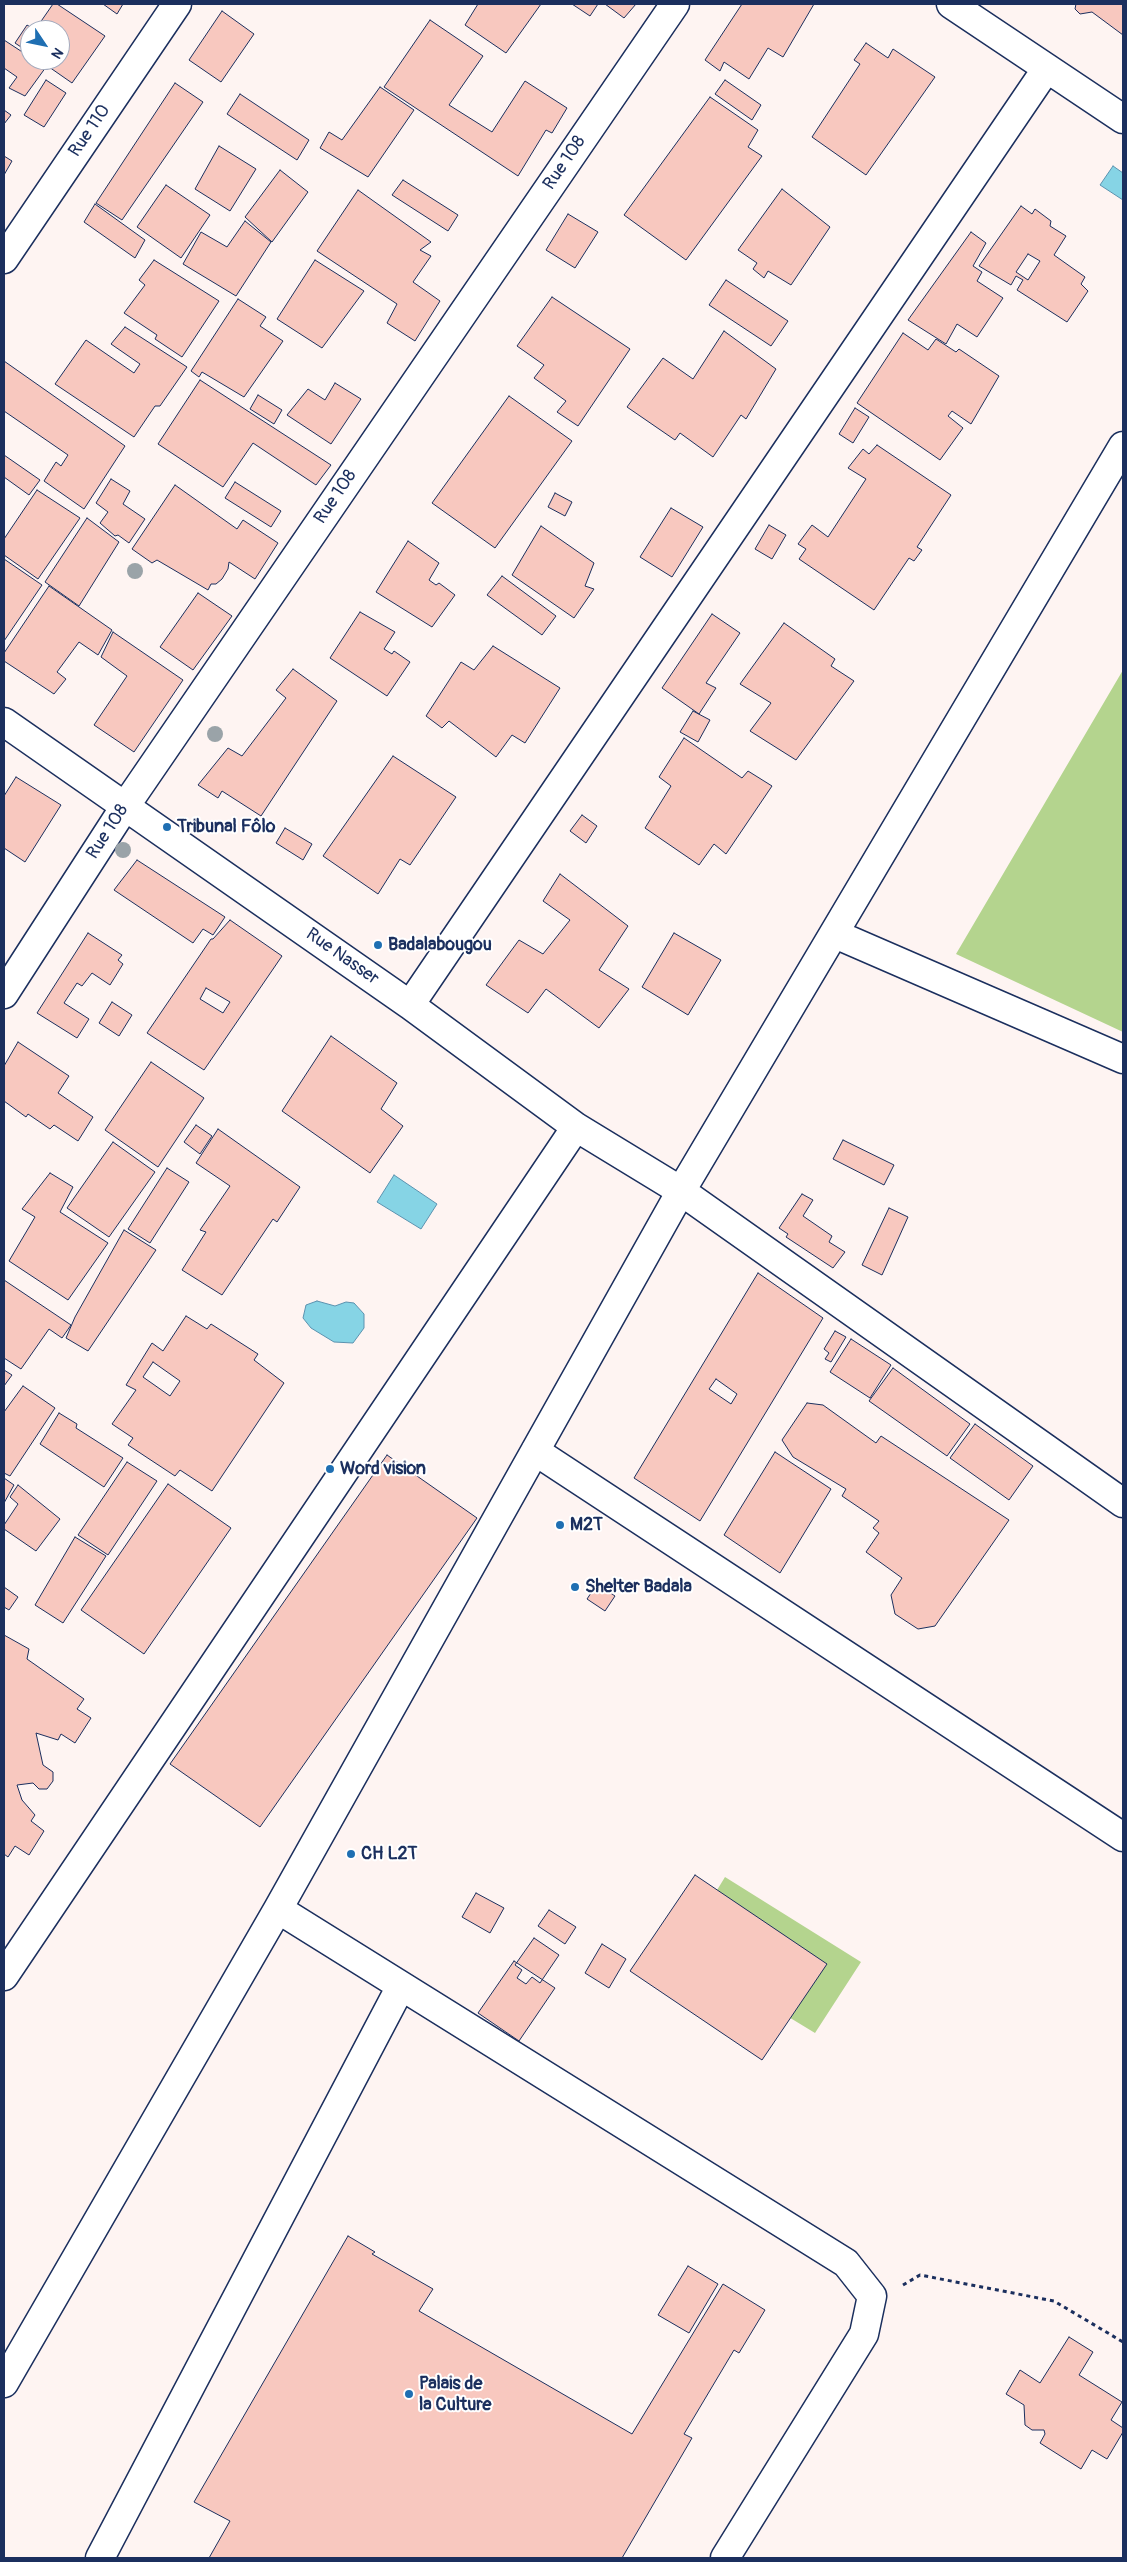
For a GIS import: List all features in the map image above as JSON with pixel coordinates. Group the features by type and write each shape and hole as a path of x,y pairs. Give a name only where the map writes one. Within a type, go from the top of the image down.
{"street":[{"name":"Rue 110","path":"4,259 177,4"},
{"name":"Rue 108","path":"4,994 126,805 674,4"},
{"path":"952,4 1123,119"},
{"path":"410,1004 1047,68"},
{"path":"4,2383 278,1909 681,1191 1123,446"},
{"name":"Rue Nasser","path":"4,722 410,1004 576,1127 681,1191 1123,1503"},
{"path":"835,934 1123,1058"},
{"path":"4,1976 576,1127"},
{"path":"535,1451 1123,1837"},
{"path":"278,1909 846,2263 872,2296 864,2334 725,2558"},
{"path":"100,2558 401,1986"}],"path":[{"path":"872,2296 894,2291 920,2275 1054,2301 1123,2342"}],"green space":[{"path":"1123,670 1123,1032 956,954"},
{"path":"725,1877 861,1962 815,2033 680,1951"}],"water":[{"path":"1113,166 1123,173 1123,200 1100,185"},
{"path":"394,1175 437,1204 421,1229 377,1202"},
{"path":"317,1301 335,1306 346,1302 354,1303 364,1314 364,1328 353,1343 334,1342 311,1328 303,1318 306,1305"}],"building":[{"path":"53,4 57,4 105,36 72,83 53,70 70,70 70,20 42,20"},
{"path":"103,4 123,4 117,14"},
{"path":"478,4 541,4 506,53 465,25"},
{"path":"572,4 598,4 590,16"},
{"path":"605,4 636,4 624,18"},
{"path":"742,4 814,4 783,57 768,48 749,79 724,62 720,71 705,60"},
{"path":"1076,4 1123,4 1123,35 1092,12 1080,14 1075,9"},
{"path":"222,11 254,34 221,82 189,60"},
{"path":"430,20 483,56 449,105 492,132 525,81 567,108 552,133 546,130 518,176 384,87"},
{"path":"20,36 20,46 15,43"},
{"path":"4,40 20,50 20,70 44,70 25,96 9,88 17,77 4,68"},
{"path":"866,43 888,58 893,49 935,77 866,175 812,137 860,64 854,60"},
{"path":"46,80 66,93 44,127 24,115"},
{"path":"725,80 761,105 752,120 715,94"},
{"path":"175,83 203,102 122,220 96,203"},
{"path":"380,87 414,110 368,177 320,148 329,132 342,140"},
{"path":"240,94 309,140 297,160 227,114"},
{"path":"710,97 758,130 748,147 762,156 686,260 624,215"},
{"path":"4,110 11,115 4,124"},
{"path":"219,146 256,169 230,211 195,189"},
{"path":"4,156 12,161 4,175"},
{"path":"280,170 308,192 272,242 245,217"},
{"path":"403,180 458,215 448,231 392,195"},
{"path":"166,185 210,215 181,258 137,227"},
{"path":"782,189 830,227 791,285 768,271 764,278 753,269 757,263 738,250"},
{"path":"358,190 431,242 420,250 431,256 413,282 440,301 415,341 387,323 397,304 317,251"},
{"path":"95,204 145,240 135,258 84,222"},
{"path":"1021,206 1032,214 1035,209 1051,221 1050,226 1066,236 1054,255 1085,277 1081,284 1088,291 1067,322 1017,290 1023,280 1016,276 1011,285 979,266","holes":["1028,254 1040,261 1028,280 1016,272"]},
{"path":"568,214 598,232 575,268 546,250"},
{"path":"245,221 271,242 236,296 183,264 201,232 227,247"},
{"path":"971,232 986,243 973,266 982,272 977,281 1003,298 977,337 957,324 946,344 908,320"},
{"path":"154,260 219,301 182,357 155,339 157,335 124,313 145,285 139,280"},
{"path":"315,260 364,291 322,348 277,319"},
{"path":"726,280 788,321 771,346 709,305"},
{"path":"552,297 630,349 578,426 557,412 566,401 534,378 544,365 517,346"},
{"path":"238,299 266,317 260,326 283,341 244,397 202,372 199,377 191,371"},
{"path":"125,327 187,367 160,406 155,406 134,437 55,384 86,340 134,373 140,364 111,344"},
{"path":"724,331 776,369 746,419 741,415 713,457 680,433 675,440 627,407 663,358 693,379"},
{"path":"903,333 928,350 936,339 956,352 959,349 999,376 971,424 952,411 948,416 963,428 940,460 857,403"},
{"path":"4,361 125,446 84,509 44,481 56,462 61,466 68,455 4,411"},
{"path":"200,380 331,465 316,485 253,443 223,487 158,444"},
{"path":"335,383 361,399 331,444 287,415 308,389 325,400"},
{"path":"258,395 282,410 274,424 250,409"},
{"path":"509,396 572,441 495,548 432,503"},
{"path":"855,408 869,417 853,443 839,434"},
{"path":"877,445 951,495 917,547 922,550 914,561 909,558 874,610 799,559 806,549 798,544 812,525 828,537 866,479 848,468 863,449 869,454"},
{"path":"4,455 40,480 29,495 4,477"},
{"path":"111,479 130,491 123,504 145,519 129,543 118,535 115,536 100,523 108,512 96,503"},
{"path":"235,482 281,511 271,527 225,498"},
{"path":"175,485 237,529 243,520 278,543 255,579 229,562 228,569 222,579 216,584 211,584 208,590 157,560 152,563 132,549"},
{"path":"37,490 80,518 38,579 4,555 4,539"},
{"path":"555,493 572,502 565,516 548,507"},
{"path":"671,508 703,527 672,577 640,557"},
{"path":"87,518 119,542 79,606 45,582"},
{"path":"769,525 786,535 772,559 755,549"},
{"path":"541,526 594,563 585,586 594,589 574,618 512,575"},
{"path":"408,541 439,563 429,580 436,585 439,583 455,595 432,627 376,592"},
{"path":"4,559 42,585 4,641"},
{"path":"502,576 556,616 542,635 487,595"},
{"path":"49,586 112,630 98,655 79,642 57,672 66,679 54,694 4,661 4,653"},
{"path":"198,593 232,616 193,670 160,647"},
{"path":"360,612 395,632 384,649 392,654 394,651 410,662 387,696 330,658"},
{"path":"712,614 740,633 706,683 716,688 699,714 662,688"},
{"path":"784,623 835,659 831,666 854,681 796,760 750,731 771,703 740,684"},
{"path":"113,632 183,680 134,752 94,725 127,676 101,657"},
{"path":"493,646 560,688 525,743 512,735 496,757 449,721 442,728 426,716 461,662 474,670"},
{"path":"293,669 337,701 261,816 222,791 218,798 198,785 228,748 242,756 286,698 276,690"},
{"path":"693,711 710,720 698,742 680,732"},
{"path":"684,738 742,778 748,771 772,786 726,854 714,844 699,865 645,828 671,786 659,777"},
{"path":"393,756 456,797 410,865 400,859 378,894 323,856"},
{"path":"16,777 61,805 25,862 4,848 4,796"},
{"path":"582,815 597,826 586,843 570,831"},
{"path":"285,828 312,844 303,860 276,843"},
{"path":"137,860 225,917 213,935 203,929 193,943 114,890"},
{"path":"560,874 628,926 599,970 629,989 599,1028 546,989 528,1013 486,985 519,940 543,954 570,920 543,901"},
{"path":"230,920 282,956 204,1070 147,1033 211,939","holes":["206,988 230,1002 223,1013 200,999"]},
{"path":"88,933 122,955 118,960 123,964 110,985 92,973 82,986 77,983 64,1003 89,1019 77,1038 37,1013"},
{"path":"674,933 721,960 688,1015 642,987"},
{"path":"112,1002 132,1015 119,1036 99,1023"},
{"path":"331,1036 397,1083 381,1109 403,1126 370,1173 282,1111"},
{"path":"18,1042 69,1076 58,1093 93,1117 78,1141 54,1125 50,1129 28,1114 26,1117 4,1101 4,1066"},
{"path":"151,1062 204,1098 158,1167 105,1130"},
{"path":"196,1125 212,1136 200,1154 184,1142"},
{"path":"218,1129 300,1187 277,1222 273,1219 222,1295 182,1270 206,1232 200,1230 230,1186 196,1163"},
{"path":"843,1140 894,1165 884,1185 833,1159"},
{"path":"113,1142 155,1172 109,1237 67,1208"},
{"path":"167,1168 189,1182 150,1243 128,1229"},
{"path":"50,1173 73,1187 60,1212 108,1243 68,1300 9,1261 35,1217 22,1209"},
{"path":"802,1194 813,1200 803,1216 832,1236 829,1242 845,1252 833,1268 786,1237 788,1234 779,1228"},
{"path":"889,1208 908,1217 882,1275 862,1265"},
{"path":"124,1230 156,1250 88,1351 66,1338 75,1317"},
{"path":"758,1273 823,1318 700,1521 634,1478","holes":["716,1379 737,1394 731,1404 709,1389"]},
{"path":"4,1280 71,1325 62,1338 49,1329 21,1369 4,1358"},
{"path":"186,1316 207,1329 211,1324 258,1354 254,1360 284,1383 212,1491 180,1470 175,1476 128,1445 133,1438 112,1424 136,1390 126,1385 152,1343 163,1351","holes":["153,1362 180,1381 170,1396 143,1377"]},
{"path":"835,1331 846,1337 831,1362 825,1359 829,1353 824,1349"},
{"path":"851,1339 891,1365 870,1398 830,1372"},
{"path":"893,1368 970,1424 947,1456 869,1401"},
{"path":"4,1370 12,1375 4,1386"},
{"path":"23,1386 55,1408 10,1476 4,1473 4,1412"},
{"path":"807,1403 823,1405 876,1443 881,1436 1009,1520 935,1626 918,1629 895,1614 891,1595 902,1578 866,1552 879,1533 873,1528 879,1521 842,1496 846,1489 793,1457 782,1440"},
{"path":"59,1413 77,1424 76,1428 123,1458 104,1487 40,1444"},
{"path":"975,1424 1033,1466 1009,1500 950,1458"},
{"path":"775,1452 831,1489 780,1573 724,1535"},
{"path":"387,1455 477,1518 260,1827 170,1764"},
{"path":"127,1462 157,1481 108,1555 78,1535"},
{"path":"4,1478 14,1485 4,1503"},
{"path":"168,1484 231,1528 144,1654 81,1610"},
{"path":"18,1485 60,1519 36,1551 4,1529 4,1525 18,1504 10,1497"},
{"path":"75,1537 106,1556 63,1623 35,1605"},
{"path":"597,1584 615,1596 605,1611 587,1599"},
{"path":"4,1587 18,1597 9,1610 4,1607"},
{"path":"4,1635 29,1649 27,1659 84,1699 77,1709 91,1718 75,1743 61,1734 58,1740 36,1733 43,1765 53,1772 53,1781 47,1789 39,1789 33,1783 17,1785 22,1800 35,1815 31,1821 44,1831 29,1855 15,1846 8,1857 4,1854"},
{"path":"695,1875 827,1964 762,2060 630,1971"},
{"path":"476,1893 504,1908 490,1933 462,1917"},
{"path":"549,1910 576,1927 565,1944 538,1926"},
{"path":"534,1938 559,1955 540,1983 532,1977 526,1984 517,1978 522,1970 515,1965"},
{"path":"602,1944 626,1959 609,1988 585,1973"},
{"path":"514,1961 555,1988 519,2041 478,2013"},
{"name":"Palais de la Culture","path":"348,2236 375,2252 372,2254 433,2289 419,2311 632,2434 723,2284 765,2310 739,2353 734,2350 684,2434 692,2438 622,2558 209,2558 230,2521 194,2502"},
{"path":"688,2266 718,2284 689,2333 658,2315"},
{"path":"1069,2337 1093,2352 1079,2375 1122,2402 1111,2420 1123,2428 1123,2432 1107,2459 1092,2450 1081,2469 1040,2443 1045,2434 1044,2430 1032,2430 1025,2425 1024,2405 1006,2394 1020,2370 1040,2383"}],"place":[{"name":"Tribunal Fôlo","path":"167,827"},
{"name":"Badalabougou","path":"378,945"},
{"name":"Word vision","path":"330,1469"},
{"name":"M2T","path":"560,1525"},
{"name":"Shelter Badala","path":"575,1587"},
{"name":"CH L2T","path":"351,1854"},
{"name":"Palais de la Culture","path":"409,2394"}]}
